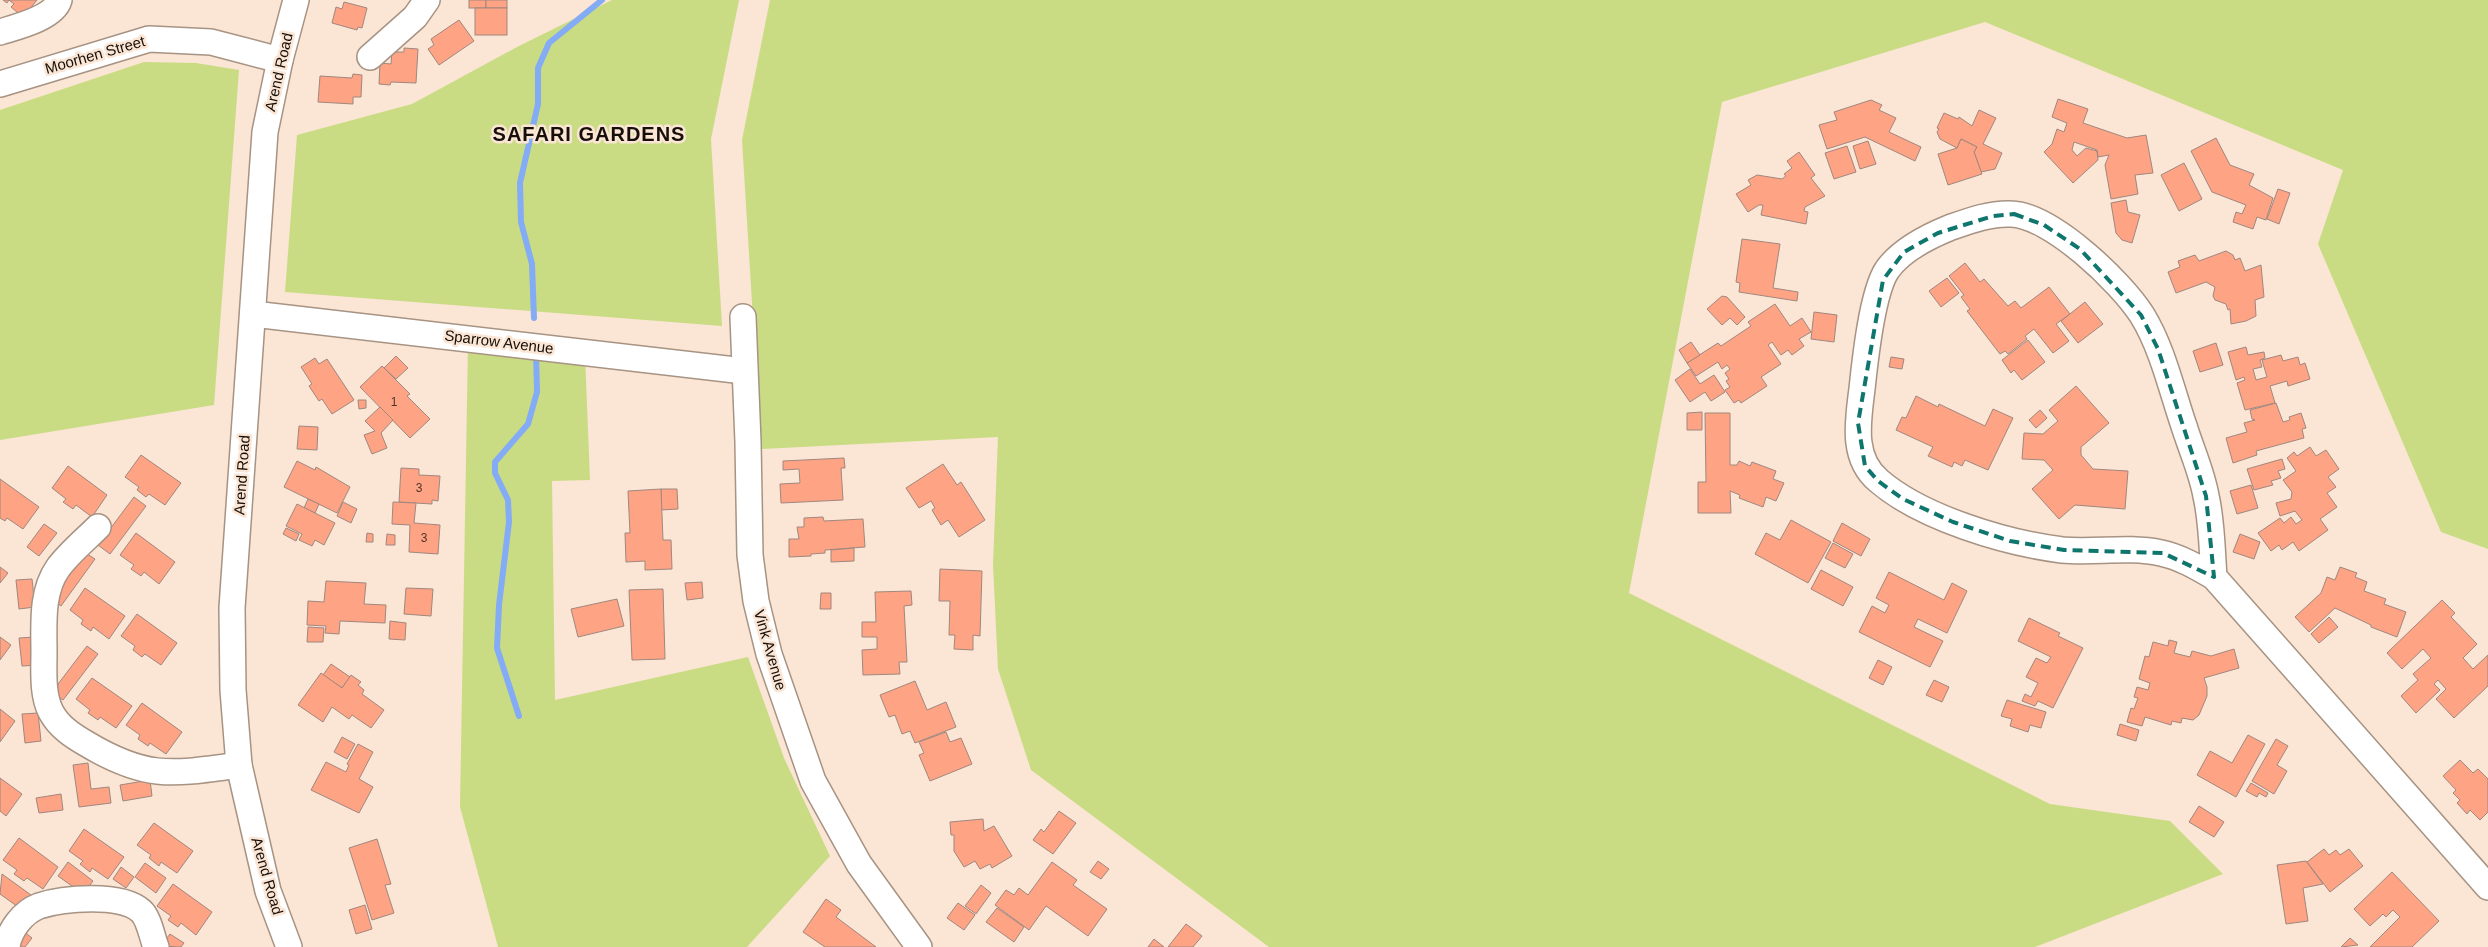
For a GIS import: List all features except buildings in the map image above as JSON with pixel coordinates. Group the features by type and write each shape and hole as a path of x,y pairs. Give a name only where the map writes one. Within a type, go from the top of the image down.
{"street":[{"path":"0,32 41,18 57,5 58,0"},
{"name":"Arend Road","path":"289,947 268,891 239,765 235,728 232,608 265,132 280,60 296,0"},
{"path":"370,57 415,18 427,0"},
{"name":"Moorhen Street","path":"0,84 149,39 212,42 280,60"},
{"path":"2214,577 2206,496 2158,349 2141,315 2110,276 2080,249 2044,225 2014,214 1973,220 1938,232 1904,252 1887,270 1878,292 1863,374 1858,423 1860,449 1865,466 1878,481 1903,498 1952,522 2010,540 2064,550 2138,550 2163,553 2187,562 2214,577 2488,887"},
{"name":"Sparrow Avenue","path":"253,314 744,371"},
{"name":"Vink Avenue","path":"743,318 750,555 756,601 769,654 798,742 822,798 859,864 919,947"},
{"path":"98,527 58,568 50,584 44,607 43,680 50,711 66,732 108,757 147,771 184,773 239,765"},
{"path":"7,947 16,926 25,914 38,906 96,899 128,903 143,912 156,947"}],"highlighted area":[{"path":"2014,214 2044,225 2080,249 2141,315 2158,349 2206,496 2214,577 2163,553 2064,550 2010,541 1953,522 1903,499 1878,481 1865,466 1858,423 1883,280 1904,252 1938,233 1993,216"}],"green space":[{"path":"612,0 739,0 711,139 722,326 285,292 297,135 412,104 517,47"},
{"path":"770,0 2488,0 2488,549 2441,532 2318,244 2343,170 1985,22 1722,102 1629,593 2050,804 2170,821 2223,874 2035,947 1269,947 1031,770 998,669 993,565 998,437 761,449 742,140"},
{"path":"144,62 196,63 239,70 214,405 0,440 0,110"},
{"path":"468,344 585,355 590,480 552,481 555,700 748,657 784,758 830,856 747,947 498,947 460,807"}],"waterway":[{"path":"534,318 532,264 521,222 520,183 538,104 538,68 549,43 602,0"},
{"path":"519,716 497,648 499,605 509,522 508,500 495,473 495,462 528,424 537,392 536,353"}],"district":[{"name":"SAFARI GARDENS","path":"589,134"}]}
